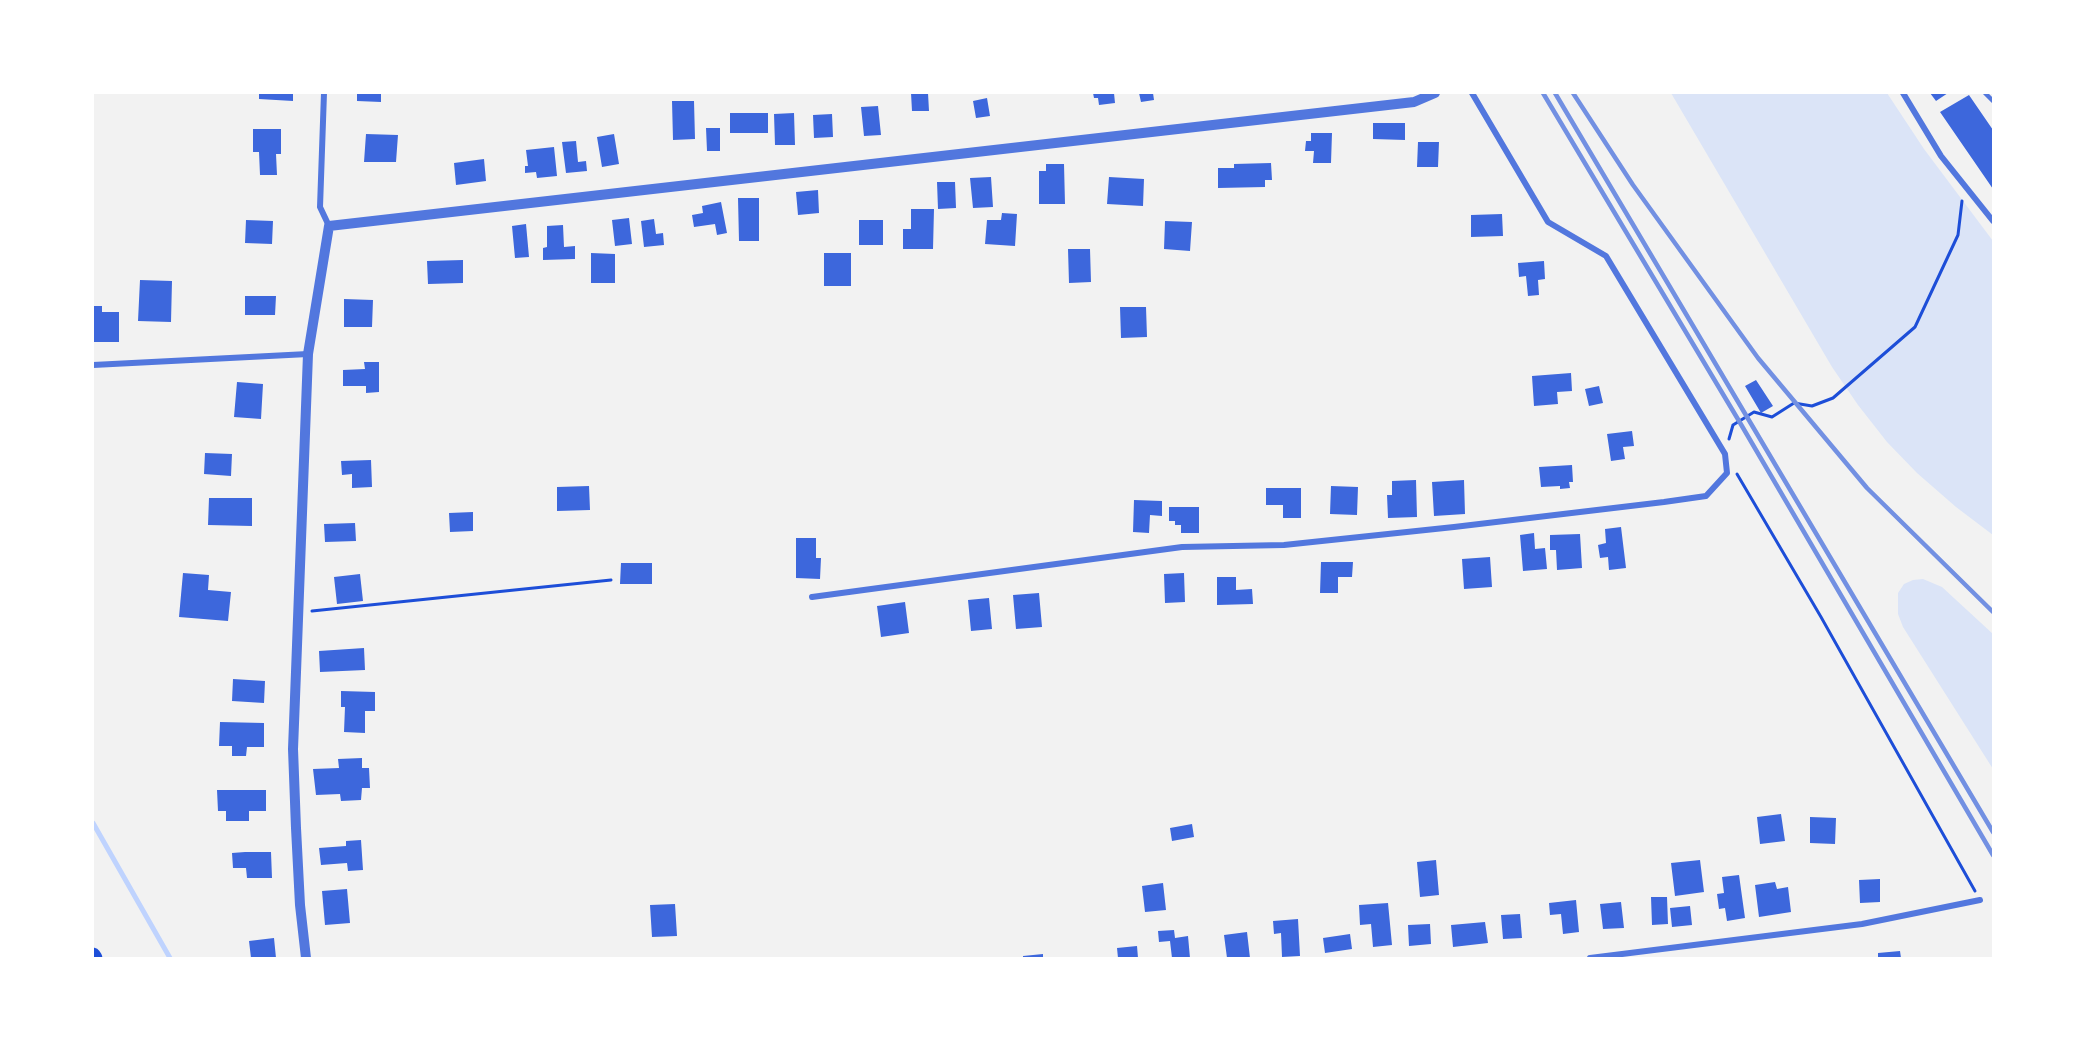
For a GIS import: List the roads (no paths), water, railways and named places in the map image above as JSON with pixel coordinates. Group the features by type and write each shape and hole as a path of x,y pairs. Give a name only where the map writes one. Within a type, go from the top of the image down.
{"street":[{"path":"306,958 300,905 293,749 308,354 329,226 320,207 324,93"},
{"path":"329,226 1414,102 1436,93"},
{"path":"812,597 1182,547 1284,545 1706,496 1727,473 1725,454 1605,256 1548,222 1472,93"},
{"path":"1903,93 1941,156 1993,220"},
{"path":"93,365 308,354"},
{"path":"1590,958 1862,924 1980,900"}],"lane":[{"path":"1985,93 1993,101"}],"waterway":[{"path":"93,823 170,958"}],"railway":[{"path":"1543,93 1739,421 1993,855"},
{"path":"1555,93 1993,832"},
{"path":"1573,93 1633,185 1758,358 1867,488 1993,612"}]}
